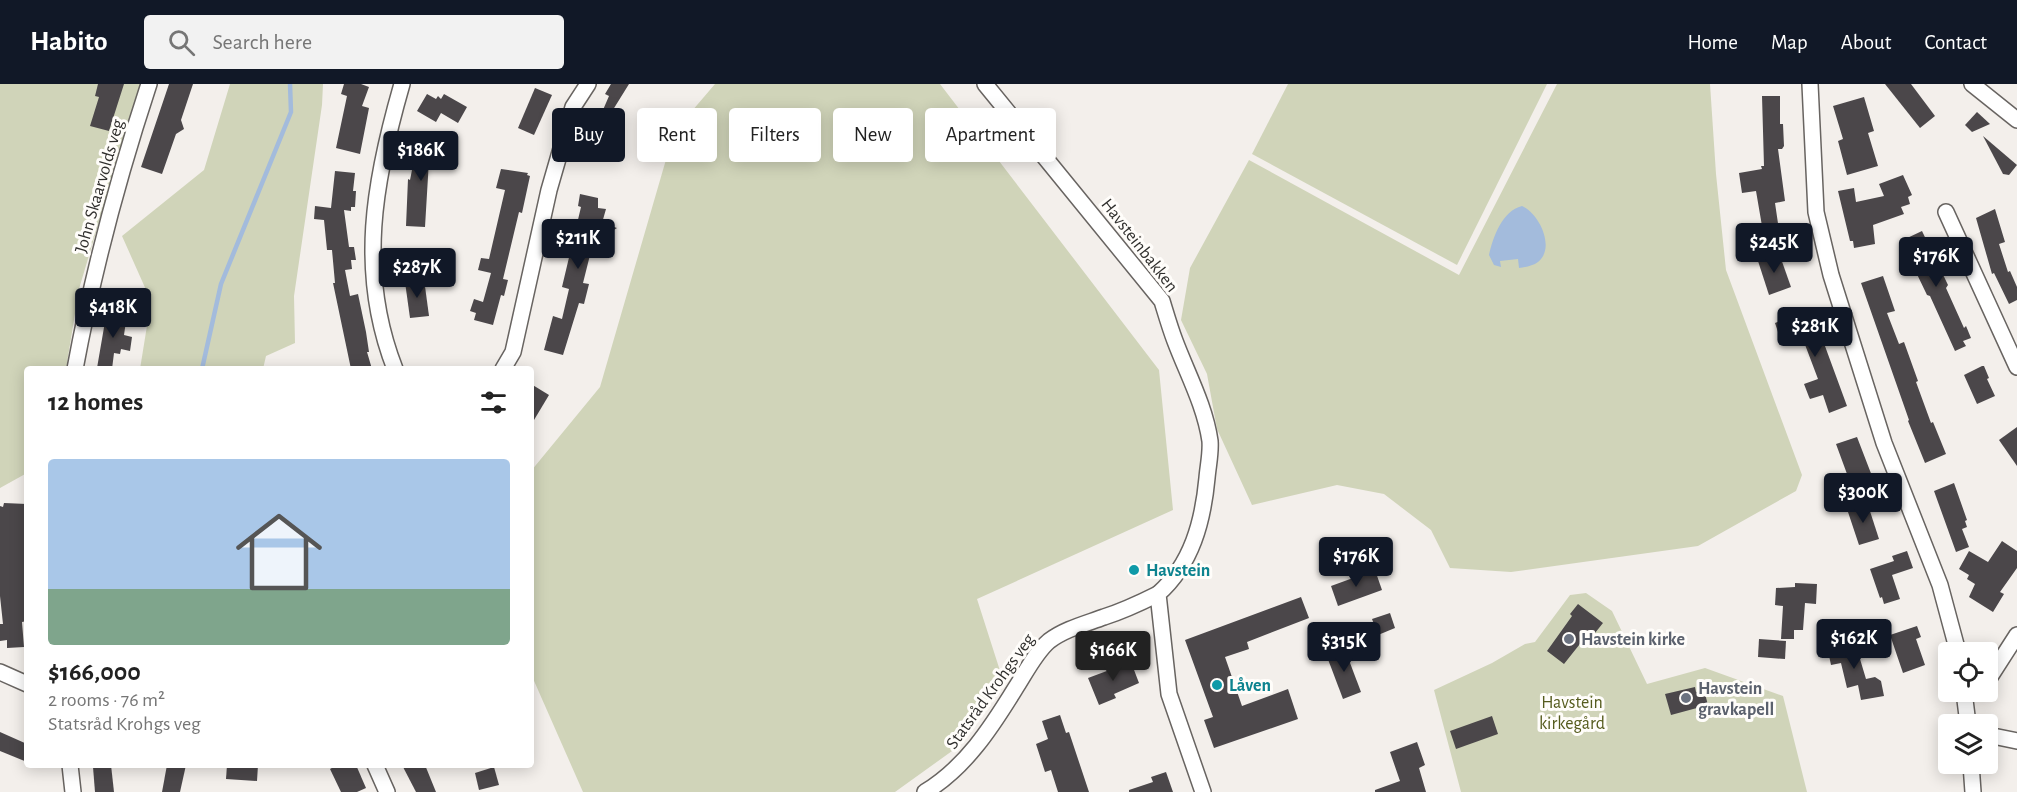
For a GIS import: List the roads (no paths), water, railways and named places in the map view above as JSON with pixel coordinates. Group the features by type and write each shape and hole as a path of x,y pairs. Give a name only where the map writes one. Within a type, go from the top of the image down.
{"street":[{"name":"John Skaarvolds veg","path":"76,366 104,237 127,150 149,84"},
{"path":"394,366 386,345 372,263 375,203 387,133 402,84"},
{"path":"505,366 513,351 549,190 573,107 588,84"},
{"name":"Havsteinbakken","path":"985,84 1162,301 1204,415 1210,442 1199,530"},
{"path":"1810,84 1816,212 1831,275 1884,443 1940,585 1955,642"},
{"path":"1972,84 2017,120"},
{"path":"1946,212 2017,367"},
{"name":"Statsråd Krohgs veg","path":"926,792 970,754 1048,642 1067,630 1133,607 1158,594 1177,574 1199,530"},
{"path":"1158,594 1169,694 1203,792"},
{"path":"1998,664 2017,635"},
{"path":"0,672 24,683"},
{"path":"1998,737 2017,741"},
{"path":"70,768 73,792"},
{"path":"376,768 387,792"},
{"path":"1972,774 1973,792"}],"water":[{"path":"1522,206 1534,216 1543,231 1545,248 1543,256 1536,263 1519,268 1518,259 1500,261 1501,267 1494,265 1489,255 1496,233 1509,213"}],"waterway":[{"path":"203,366 221,284 291,112 290,84"}],"place":[{"name":"Havstein","path":"1134,570"},
{"name":"Havstein kirke","path":"1569,639"},
{"name":"Låven","path":"1217,685"},
{"name":"Havstein gravkapell","path":"1686,698"}],"park label":[{"name":"Havstein kirkegård","path":"1572,712"}]}
